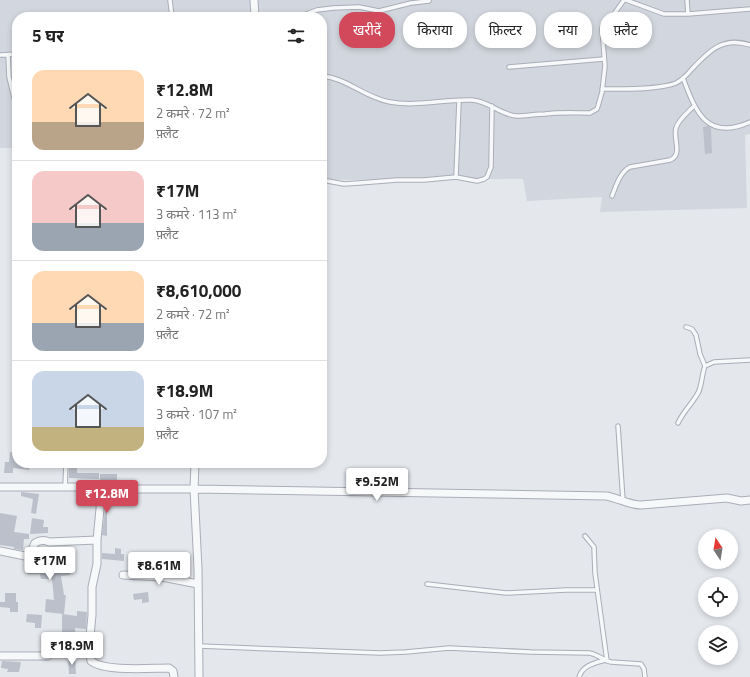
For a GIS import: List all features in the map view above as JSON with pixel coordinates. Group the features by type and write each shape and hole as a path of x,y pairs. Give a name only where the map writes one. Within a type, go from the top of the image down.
{"street":[{"path":"254,0 255,12"},
{"path":"196,468 194,489 198,584 199,677"},
{"path":"0,487 606,496 634,505 727,498 741,501 750,500"},
{"path":"102,488 96,564 92,587 92,615 89,647 91,661 95,664 110,668 169,668 173,671 174,677"},
{"path":"0,551 25,556 30,554 36,543 41,540 46,540 49,542 97,540"},
{"path":"123,575 162,577 198,584"},
{"path":"0,656 48,656"}],"lane":[{"path":"170,0 171,12"},
{"path":"327,77 336,79 366,95 390,102 415,104 481,101 506,113 517,116 590,113 597,109 602,89 604,59 603,25 625,0 658,13 688,14 750,9"},
{"path":"687,0 688,14"},
{"path":"312,12 333,8 359,7 379,11 411,3 429,1"},
{"path":"602,89 629,89 676,83 717,46 731,43 742,43 750,46"},
{"path":"0,55 12,55"},
{"path":"8,55 9,77 12,89"},
{"path":"509,67 604,59"},
{"path":"683,78 694,106 704,120 710,125 732,127 750,122"},
{"path":"456,177 459,101"},
{"path":"327,181 344,184 456,177 477,181 484,179 490,172 492,106"},
{"path":"612,196 621,174 626,169 633,166 674,159 677,152 675,139 676,126 694,106"},
{"path":"678,423 683,413 699,391 705,366 700,354 696,334 692,329 686,327"},
{"path":"705,366 714,362 750,360"},
{"path":"618,426 624,501"},
{"path":"65,487 66,468"},
{"path":"585,536 594,547 597,590 606,661"},
{"path":"427,584 511,594 566,590 597,590"},
{"path":"199,646 380,653 449,648 589,653 598,655 606,661"},
{"path":"579,677 582,670 585,668 606,661 641,664 644,669 645,677"}],"shaded area":[{"path":"0,0 750,0 750,134 745,135 747,208 600,212 602,197 527,201 523,179 327,180 327,12 12,12 12,148 0,148"}],"building":[{"path":"709,126 711,128 712,153 705,154 703,127"},
{"path":"10,452 12,452 13,473 4,473 5,462 9,462"},
{"path":"13,468 29,468 29,470"},
{"path":"69,468 77,468 77,473 99,473 99,479 69,478"},
{"path":"100,474 117,474 117,480 100,480"},
{"path":"21,492 39,494 36,514 31,513 33,499 21,496"},
{"path":"107,493 112,493 111,506 107,506 107,536 102,535"},
{"path":"0,513 17,516 14,532 29,534 29,539 24,539 23,550 0,545"},
{"path":"32,518 44,520 43,527 48,527 48,533 30,534"},
{"path":"115,548 121,549 121,554 124,554 124,561 102,559 102,553 115,554"},
{"path":"45,551 45,559 49,558 52,571 70,569 70,575 61,576 64,595 66,595 64,614 45,612 46,599 54,600 52,579 41,579 40,574 27,574 26,561 35,557 36,552"},
{"path":"148,592 149,602 142,603 142,599 134,600 133,594"},
{"path":"5,593 16,593 18,612 10,612 10,608 0,607 0,602 5,602"},
{"path":"77,611 87,612 86,629 75,628 76,645 71,645 72,656 63,657 62,647 48,647 48,641 62,641 62,614 77,616"},
{"path":"27,614 42,615 41,628 35,628 35,623 26,622"},
{"path":"68,658 75,658 76,674 69,674"},
{"path":"2,661 21,662 19,672 7,672 8,669 1,668"}]}
